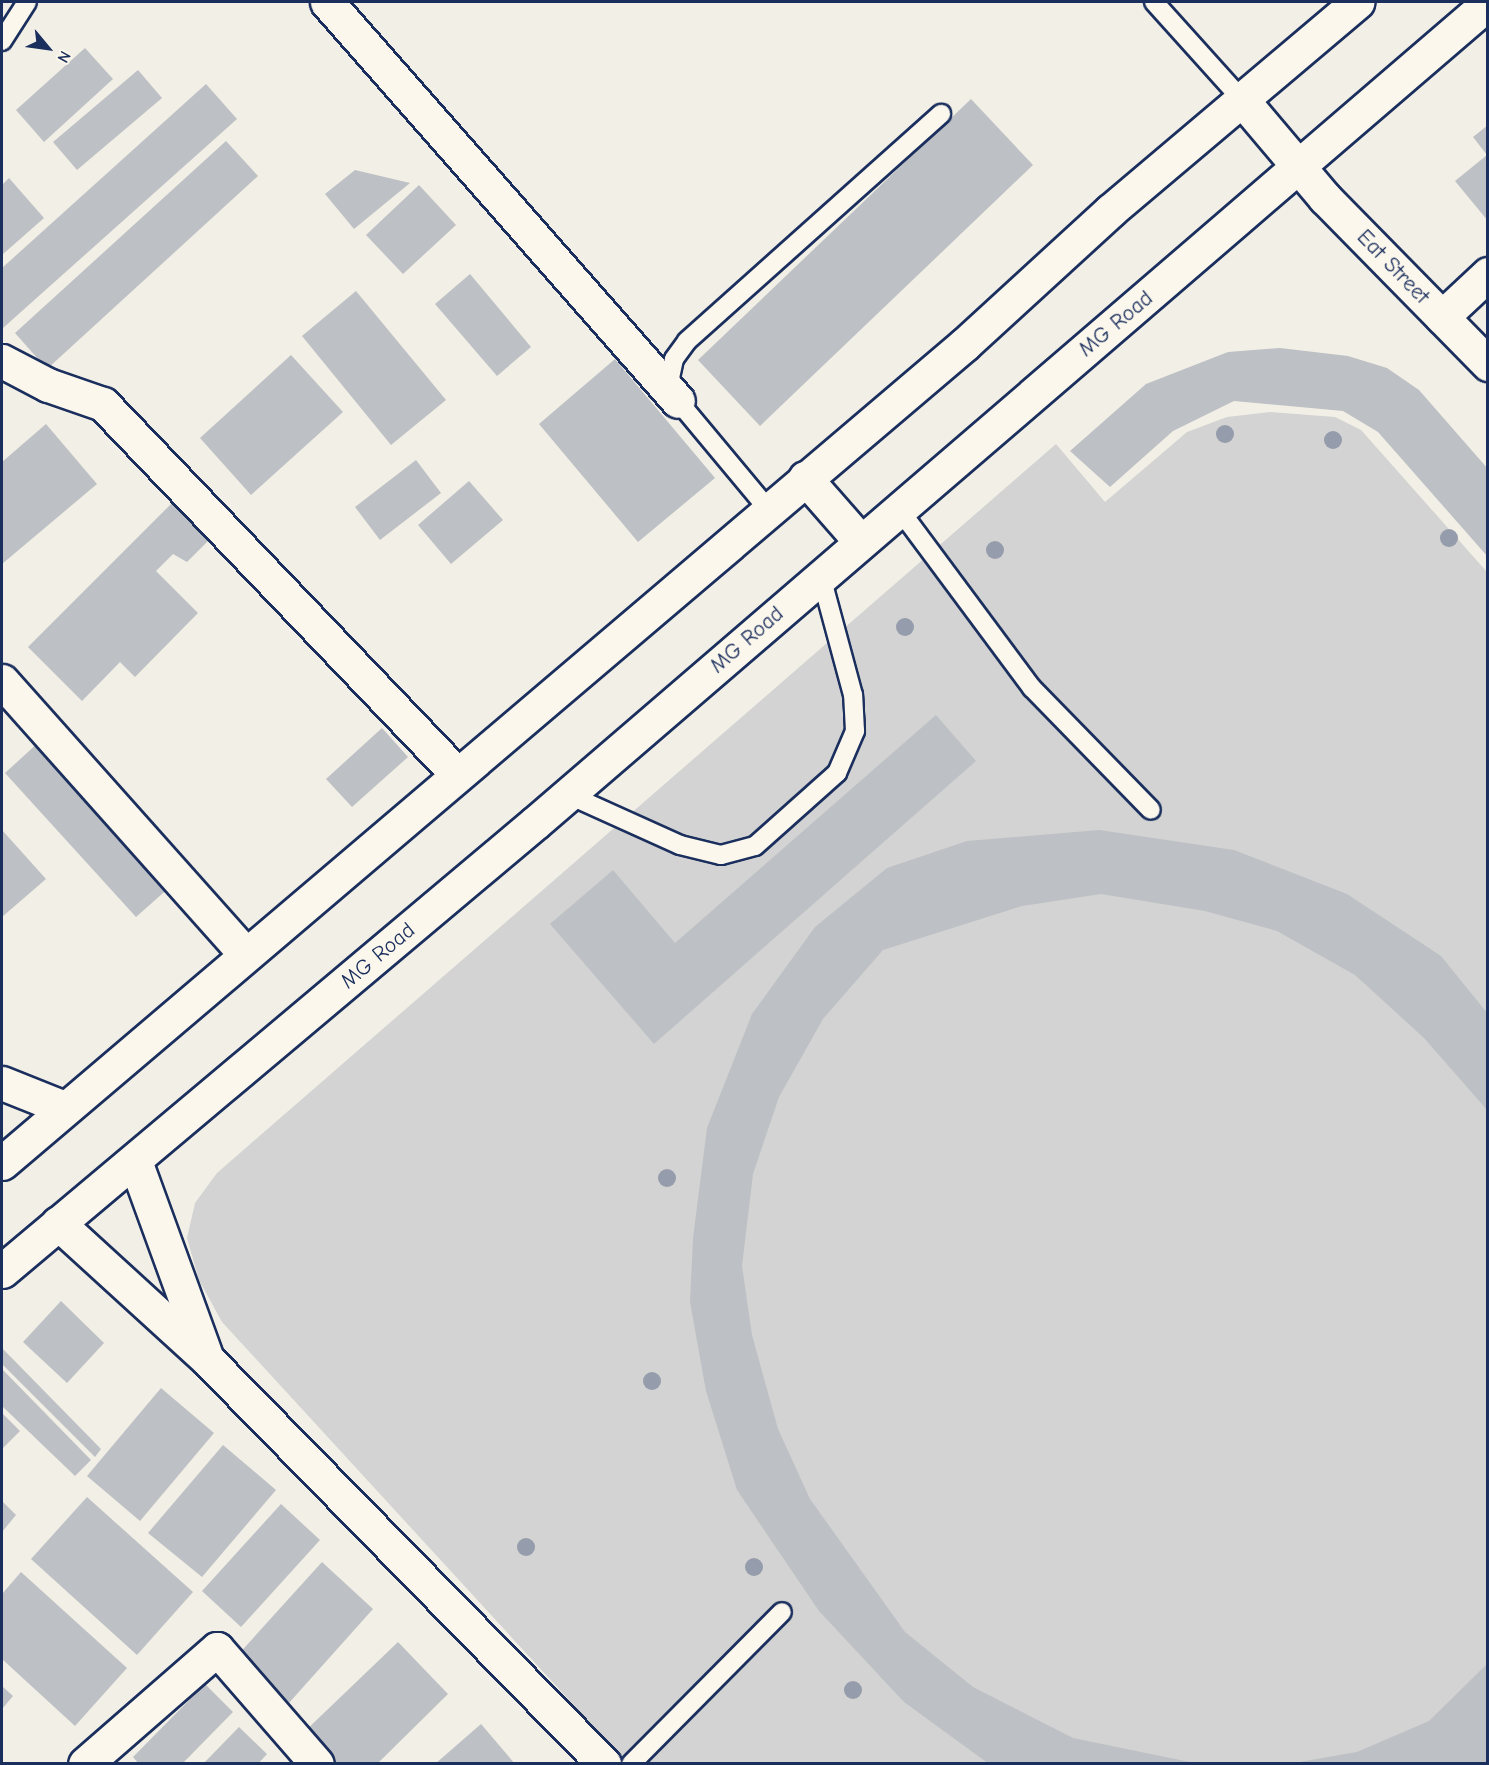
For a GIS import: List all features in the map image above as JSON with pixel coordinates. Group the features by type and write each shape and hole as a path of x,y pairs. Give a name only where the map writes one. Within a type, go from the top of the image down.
{"main road":[{"path":"327,2 678,401"},
{"path":"2,1163 62,1107 805,478 1358,2"},
{"name":"MG Road","path":"2,1271 567,794 1298,169 1488,3"},
{"name":"Eat Street","path":"1243,101 1298,169 1488,364"},
{"path":"1442,317 1488,274"},
{"path":"2,361 48,385 104,404 456,773"},
{"path":"805,478 861,542"},
{"path":"2,681 244,953"},
{"path":"2,1083 62,1107"},
{"path":"135,1161 208,1360"},
{"path":"58,1223 208,1360 604,1764"},
{"path":"102,1757 217,1649 316,1764"}],"lane":[{"path":"2,41 27,2"},
{"path":"1154,2 1243,101"},
{"path":"768,509 678,401 670,378 674,359 687,341 942,114"},
{"path":"899,509 1032,688 1151,810"},
{"path":"567,794 680,845 721,855 754,846 837,773 855,731 853,695 821,576"},
{"path":"631,1764 782,1612"}],"shaded area":[{"path":"1270,412 1335,417 1361,430 1487,572 1487,1763 627,1763 222,1322 199,1280 187,1238 195,1203 217,1173 1056,444 1105,502 1187,432 1227,417"}],"building":[{"path":"85,48 113,79 44,142 16,110"},
{"path":"138,70 162,98 77,170 53,142"},
{"path":"206,84 237,119 3,328 2,268"},
{"path":"971,99 1033,165 760,426 698,360"},
{"path":"1488,125 1488,221 1455,181 1487,155 1473,137"},
{"path":"226,141 258,176 47,369 15,333"},
{"path":"355,170 410,183 354,229 325,194"},
{"path":"9,178 44,218 2,255 2,185"},
{"path":"419,185 456,225 403,274 366,235"},
{"path":"470,274 531,347 497,376 435,304"},
{"path":"356,291 446,400 391,445 302,336"},
{"path":"1280,348 1348,356 1387,368 1419,390 1488,469 1488,557 1378,432 1343,411 1234,401 1173,431 1110,487 1070,451 1146,384 1228,352"},
{"path":"291,355 343,412 251,495 200,438"},
{"path":"615,359 715,478 638,542 539,424"},
{"path":"46,424 97,484 2,564 2,462"},
{"path":"416,460 441,493 380,540 355,507"},
{"path":"469,481 503,520 451,564 418,525"},
{"path":"172,503 209,540 187,562 173,554 156,571 198,613 135,677 120,662 82,701 28,647"},
{"path":"936,715 976,761 654,1044 550,924 613,870 675,943"},
{"path":"382,728 408,757 352,807 326,779"},
{"path":"40,741 171,886 136,917 5,773"},
{"path":"2,830 46,879 2,917"},
{"path":"1099,830 1234,850 1347,894 1441,956 1488,1014 1488,1111 1424,1038 1355,975 1277,931 1205,911 1101,894 1022,906 883,950 823,1019 779,1097 753,1174 742,1266 752,1335 778,1429 810,1499 905,1632 973,1687 1073,1738 1190,1762 989,1764 904,1702 819,1611 737,1490 706,1391 690,1302 693,1238 707,1128 752,1014 815,927 887,868 967,841"},
{"path":"61,1301 104,1343 67,1383 23,1342"},
{"path":"2,1348 101,1449 95,1457 2,1364"},
{"path":"2,1369 91,1460 75,1476 2,1406"},
{"path":"161,1388 214,1433 140,1521 87,1476"},
{"path":"2,1413 20,1431 2,1449"},
{"path":"223,1445 276,1490 202,1577 148,1533"},
{"path":"87,1497 193,1592 137,1655 31,1559"},
{"path":"2,1501 16,1515 2,1532"},
{"path":"281,1504 320,1540 241,1627 202,1591"},
{"path":"322,1562 373,1609 288,1704 236,1657"},
{"path":"21,1572 127,1668 75,1726 2,1659 2,1594"},
{"path":"398,1642 448,1694 377,1764 330,1764 302,1734"},
{"path":"1488,1663 1488,1764 1288,1764 1357,1752 1429,1721"},
{"path":"205,1684 233,1712 182,1764 139,1764 133,1757"},
{"path":"2,1686 13,1696 2,1709"},
{"path":"481,1724 515,1764 435,1764"},
{"path":"239,1727 267,1754 258,1764 203,1764"}]}
